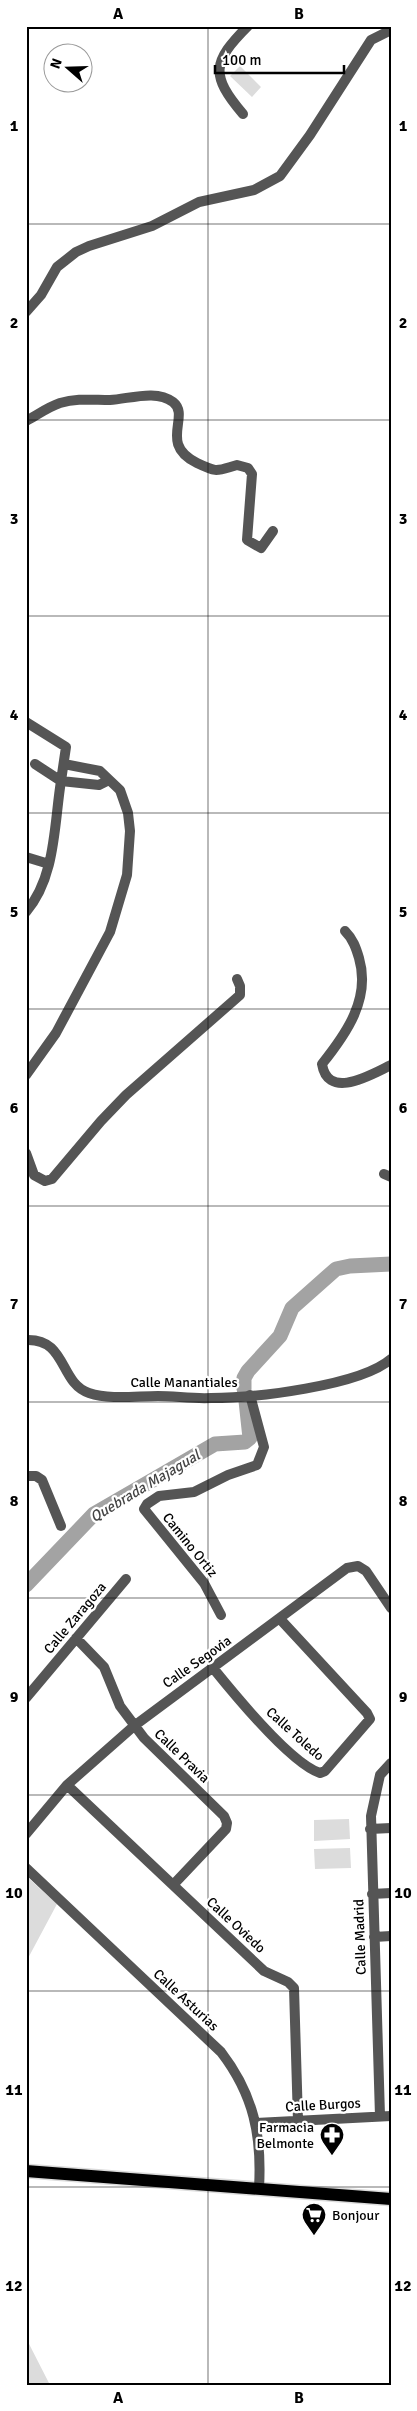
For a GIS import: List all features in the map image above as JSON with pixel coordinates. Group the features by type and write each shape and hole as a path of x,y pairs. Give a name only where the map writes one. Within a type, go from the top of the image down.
{"main road":[{"path":"26,2171 391,2198"}],"street":[{"path":"243,114 222,87 220,72 227,46 248,26"},
{"path":"26,312 41,295 57,267 83,249 152,226 199,202 254,190 280,176 310,136 371,40 379,34 391,30"},
{"path":"26,421 58,404 79,399 110,400 152,396 167,398 178,407 180,414 176,429 179,447 187,458 221,472 236,465 248,468 252,474 247,540 261,548 273,531"},
{"path":"26,722 66,747 49,864 41,890 26,912"},
{"path":"35,764 61,781 99,786 109,780"},
{"path":"26,1075 56,1033 110,932 122,896 130,852 128,813 117,785 100,772 64,764"},
{"path":"26,856 49,864"},
{"path":"345,931 354,943 362,968 361,999 335,1049 322,1064 323,1071 330,1080 342,1084 356,1082 391,1065"},
{"path":"26,1154 34,1175 45,1181 52,1179 101,1121 126,1096 240,995 240,986 237,979"},
{"name":"Calle Manantiales","path":"26,1340 36,1340 49,1345 77,1385 88,1393 112,1396 210,1398 250,1395 338,1383 373,1371 391,1359"},
{"name":"Camino Ortiz","path":"221,1615 204,1583 144,1508 159,1496 194,1492 228,1475 257,1465 264,1447 250,1395"},
{"path":"26,1476 36,1476 42,1480 61,1526"},
{"name":"Calle Segovia","path":"26,1834 67,1785 134,1726 352,1565 366,1570 391,1608"},
{"name":"Calle Zaragoza","path":"26,1698 126,1579"},
{"name":"Calle Toledo","path":"213,1668 274,1737 306,1766 320,1773 325,1772 370,1719 367,1713 280,1619"},
{"name":"Calle Pravia","path":"76,1638 104,1668 120,1706 134,1726 224,1816 227,1823 226,1829 173,1885"},
{"name":"Calle Madrid","path":"386,2116 374,1937 370,1829 372,1805 380,1774 391,1763"},
{"name":"Calle Oviedo","path":"67,1785 264,1971 288,1982 294,1988 298,2120"},
{"path":"370,1829 391,1828"},
{"name":"Calle Asturias","path":"26,1868 221,2052 241,2083 256,2123 260,2161 259,2188"},
{"path":"372,1894 391,1893"},
{"path":"374,1937 391,1936"},
{"name":"Calle Burgos","path":"256,2123 386,2116"}],"shaded area":[{"path":"240,66 261,87 252,97 230,76"},
{"path":"349,1819 350,1839 314,1841 314,1820"},
{"path":"350,1848 351,1868 315,1869 314,1849"},
{"path":"26,1876 57,1904 26,1962"},
{"path":"26,2338 50,2385 26,2385"}],"waterway":[{"name":"Quebrada Majagual","path":"244,1389 244,1378 248,1371 280,1336 292,1308 336,1269 350,1266 391,1264"},
{"name":"Quebrada Majagual","path":"26,1585 94,1514 215,1444 245,1442 250,1438 246,1401"}],"place":[{"name":"Farmacia Belmonte","path":"332,2156"},
{"name":"Bonjour","path":"314,2236"}]}
